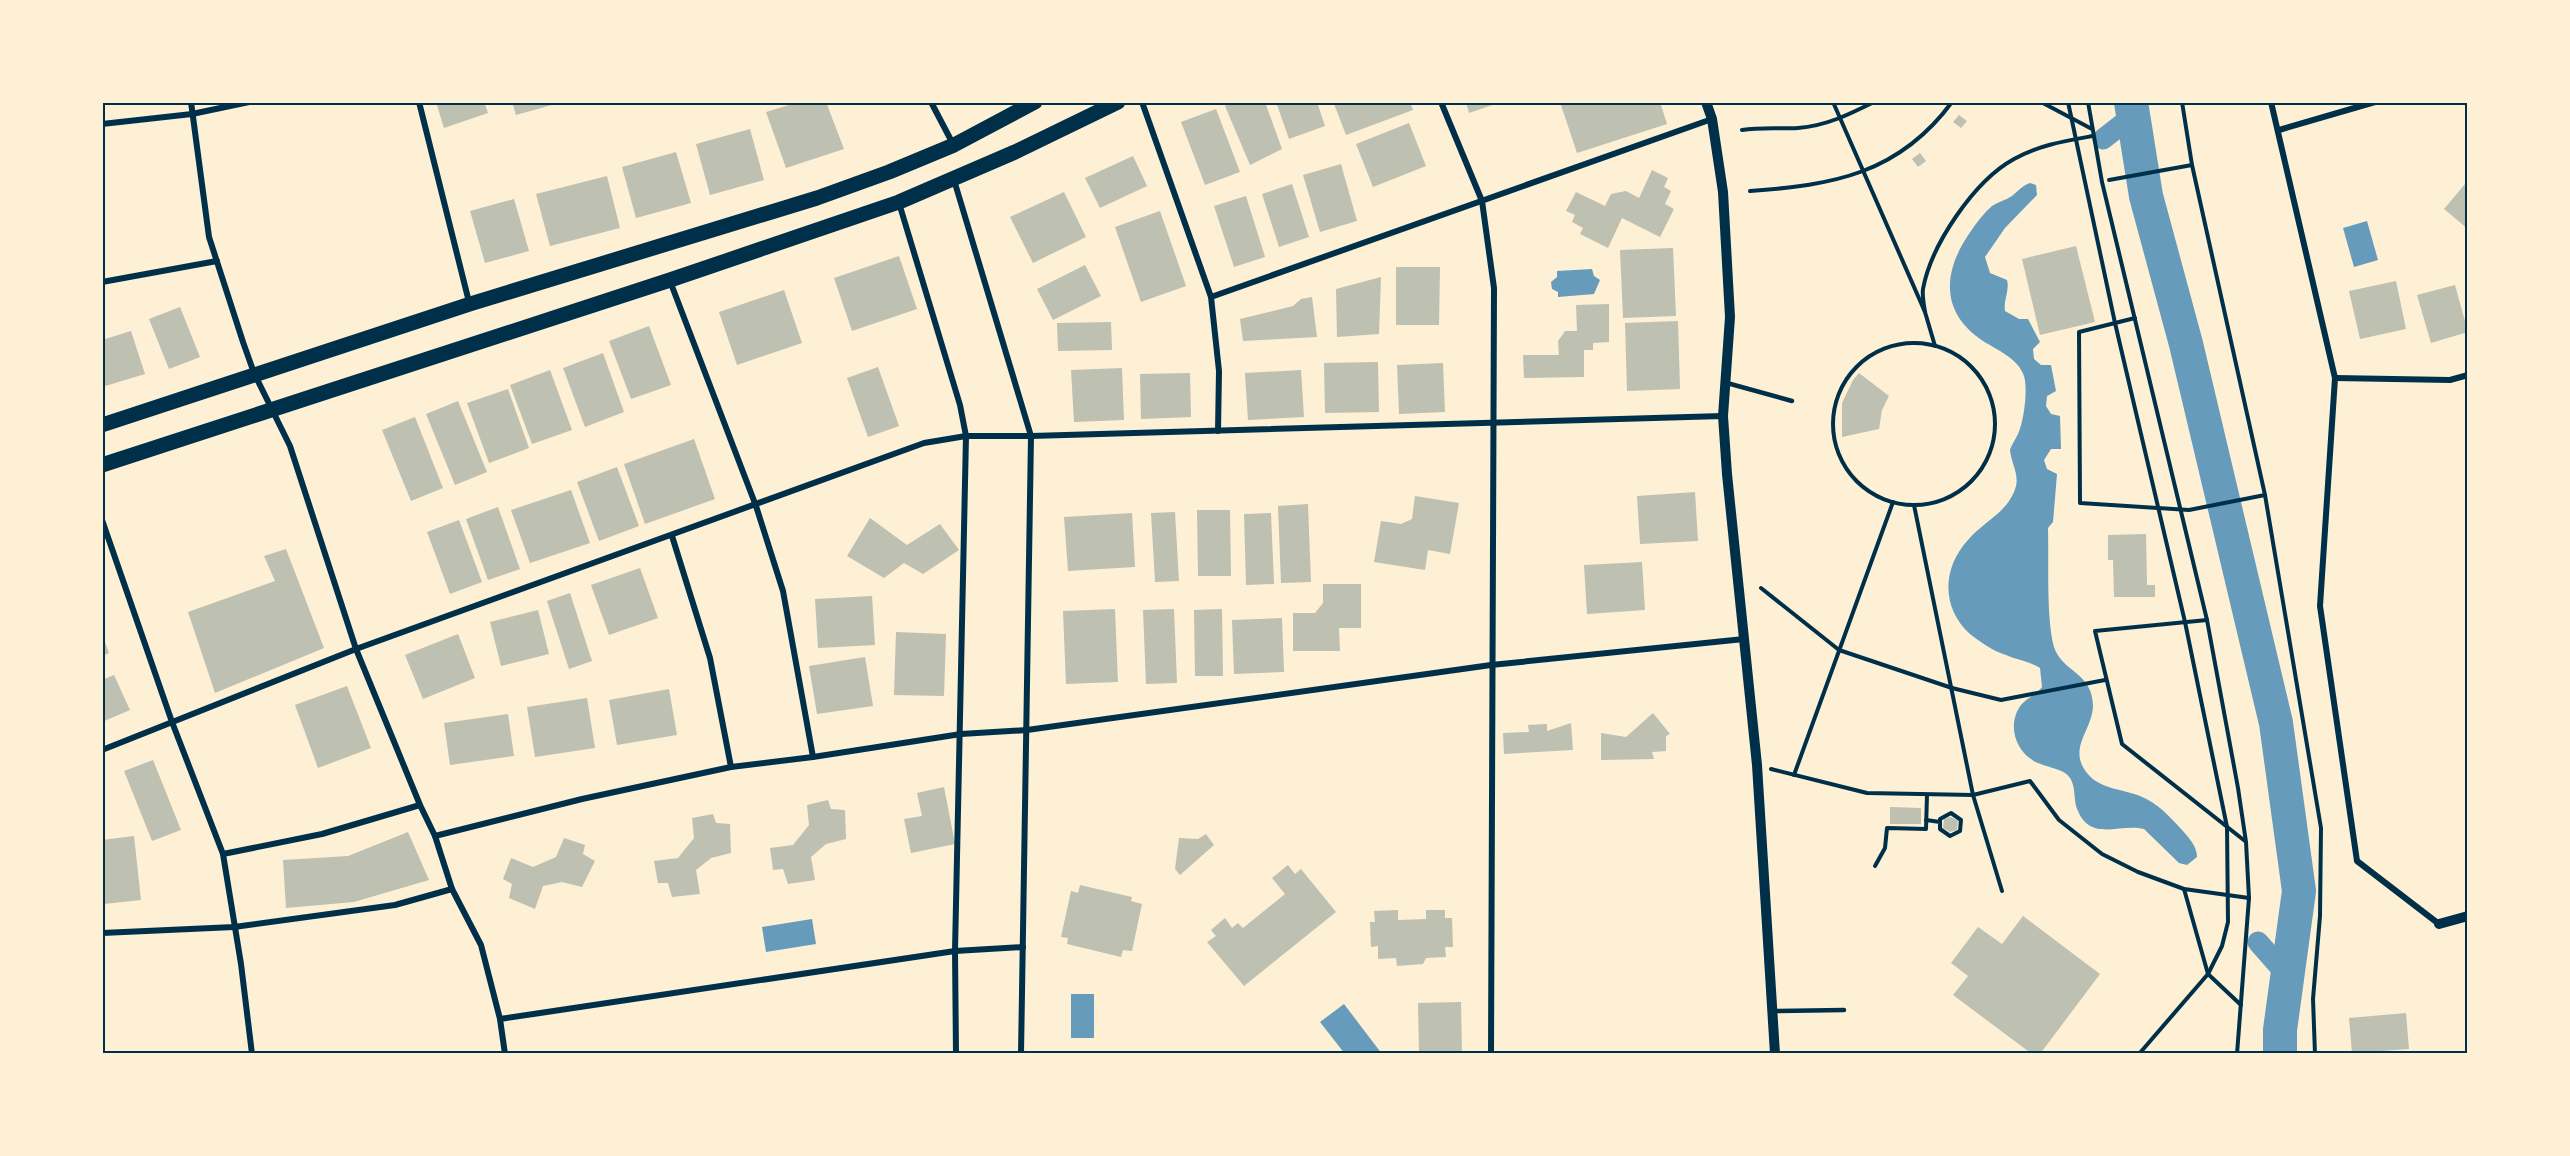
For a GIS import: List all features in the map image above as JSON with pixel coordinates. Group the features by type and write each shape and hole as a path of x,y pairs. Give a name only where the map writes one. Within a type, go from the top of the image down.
{"main road":[{"path":"102,425 254,373 470,304 817,198 954,145 1035,102"},
{"path":"102,465 670,280 899,202 954,180 1118,102"}],"street":[{"path":"191,102 209,237 254,373 290,446 356,649 435,836 452,890 481,945 500,1019 505,1054"},
{"path":"102,124 192,114 249,102"},
{"path":"419,102 470,304"},
{"path":"932,102 954,145"},
{"path":"1142,102 1211,297 1219,371 1218,431"},
{"path":"1441,102 1482,201 1494,288 1491,1054"},
{"path":"1706,102 1712,119 1724,192 1730,316 1724,383 1726,474 1757,765 1775,1054"},
{"path":"2271,102 2335,378 2320,606 2357,861 2439,924 2468,916"},
{"path":"2278,130 2375,102"},
{"path":"1211,297 1712,119"},
{"path":"954,180 1031,436 1021,1054"},
{"path":"899,202 960,405 966,436 955,951 956,1054"},
{"path":"102,282 217,261"},
{"path":"670,280 756,506 783,591 813,758"},
{"path":"2335,378 2450,380 2468,375"},
{"path":"102,750 356,649 756,506 924,443 966,436 1724,416"},
{"path":"102,520 172,722 223,854 252,1054"},
{"path":"672,536 711,658 731,767"},
{"path":"435,836 731,767 813,758 961,734 1027,730 1491,666 1744,639"},
{"path":"223,854 322,834 420,805"},
{"path":"102,933 234,927 395,905 452,890"},
{"path":"500,1019 955,951 1023,947"}],"lane":[{"path":"1724,383 1792,401"},
{"path":"1773,1011 1844,1010"}],"path":[{"path":"1833,102 1925,312 1935,346"},
{"path":"1742,130 1760,127 1800,128 1840,119 1874,102"},
{"path":"1750,191 1797,188 1863,173 1904,149 1926,132 1952,102"},
{"path":"2041,102 2092,129"},
{"path":"2068,102 2115,323 2185,622 2227,827 2228,922 2222,946 2208,974 2139,1054"},
{"path":"2088,102 2093,136 2207,620 2246,842 2249,898 2237,1054"},
{"path":"2182,102 2192,165 2265,495 2321,828 2320,916 2313,999 2315,1054"},
{"path":"1925,312 1923,290 1936,253 1953,218 1977,189 2012,160 2048,144 2093,136"},
{"path":"2109,180 2192,165"},
{"path":"2135,318 2079,332 2080,503 2189,510 2265,495"},
{"path":"1902,344 1935,346 1956,354 1972,367 1985,384 1993,403 1996,424 1993,445 1985,465 1971,482 1954,494 1935,502 1914,505 1893,502 1873,494 1857,481 1844,464 1836,444 1833,423 1836,402 1844,383 1857,366 1874,354 1902,344"},
{"path":"1794,775 1893,502"},
{"path":"1914,505 1973,795 2002,891"},
{"path":"1761,588 1839,650 1952,688 2001,700 2105,680"},
{"path":"2207,620 2095,631 2122,744 2246,842"},
{"path":"1757,765 1867,793 1973,795 2030,781 2059,820 2102,854 2138,872 2184,889 2249,898"},
{"path":"1875,866 1885,848 1887,828 1902,826 1926,830 1927,795"},
{"path":"1926,820 1940,822 1952,813 1961,820 1960,831 1950,836 1940,830 1940,822"},
{"path":"2184,889 2208,974 2241,1005"}],"water":[{"path":"2030,183 2036,185 2037,195 2005,228 1985,257 1990,273 2007,280 2005,311 2019,319 2028,319 2040,342 2033,349 2034,359 2041,365 2051,365 2056,391 2047,396 2046,406 2051,414 2060,416 2061,449 2051,449 2044,460 2047,469 2057,474 2053,522 2048,528 2051,635 2058,655 2088,686 2091,694 2092,714 2080,747 2082,764 2087,773 2098,782 2152,802 2163,811 2185,833 2194,846 2197,857 2187,865 2179,863 2144,829 2098,829 2090,826 2078,811 2072,781 2069,777 2062,771 2030,759 2024,753 2016,738 2014,721 2021,705 2042,687 2040,668 1996,651 1970,634 1961,624 1950,600 1948,588 1950,575 1959,551 1974,533 2002,510 2013,495 2016,477 2010,450 2022,421 2026,389 2024,376 2017,364 1969,330 1959,317 1952,304 1951,275 1962,246 1983,215 1992,206"},
{"path":"2367,221 2378,260 2354,267 2343,228"},
{"path":"1592,269 1594,276 1600,280 1594,294 1558,297 1558,292 1552,289 1551,282 1557,277 1557,271"},
{"path":"812,919 816,944 766,952 762,927"},
{"path":"1071,994 1094,994 1094,1038 1071,1038"},
{"path":"1344,1004 1382,1054 1345,1054 1320,1022"}],"building":[{"path":"436,102 484,102 488,113 444,128"},
{"path":"512,102 559,102 559,103 516,115"},
{"path":"799,102 826,102 844,149 786,168 766,112"},
{"path":"1231,102 1265,102 1282,149 1250,165 1225,106"},
{"path":"1276,102 1317,102 1325,126 1289,139"},
{"path":"1338,102 1410,102 1413,110 1346,135 1334,104"},
{"path":"1466,102 1501,102 1469,113"},
{"path":"1560,102 1660,102 1667,124 1577,153"},
{"path":"1216,109 1240,172 1205,185 1181,122"},
{"path":"1959,115 1967,121 1961,128 1953,122"},
{"path":"1409,123 1426,166 1373,187 1356,144"},
{"path":"750,129 764,180 710,195 696,144"},
{"path":"676,152 691,203 636,218 622,167"},
{"path":"1920,153 1926,161 1918,167 1912,159"},
{"path":"1133,156 1147,186 1100,208 1085,178"},
{"path":"1341,164 1357,221 1320,232 1303,175"},
{"path":"1652,170 1668,178 1664,187 1671,191 1665,204 1674,209 1660,237 1622,218 1608,248 1580,234 1583,228 1572,222 1575,215 1566,211 1576,192 1605,206 1611,194 1626,191 1639,198"},
{"path":"607,176 620,228 550,246 536,194"},
{"path":"1292,184 1309,237 1279,247 1262,194"},
{"path":"2465,184 2468,187 2468,229 2444,209"},
{"path":"1064,192 1086,237 1033,263 1010,217"},
{"path":"1246,196 1265,257 1234,267 1214,206"},
{"path":"514,199 529,251 485,263 470,211"},
{"path":"1160,211 1186,286 1141,302 1115,227"},
{"path":"2076,246 2095,322 2040,335 2022,259"},
{"path":"1673,248 1676,316 1623,318 1620,250"},
{"path":"899,256 917,309 852,331 834,278"},
{"path":"1085,265 1101,296 1053,320 1037,289"},
{"path":"1396,267 1440,267 1439,325 1396,325"},
{"path":"1381,277 1379,334 1337,337 1336,289"},
{"path":"2396,281 2406,329 2360,339 2349,291"},
{"path":"2455,285 2468,332 2431,343 2417,295"},
{"path":"784,290 802,343 737,365 719,312"},
{"path":"1312,297 1317,337 1243,341 1240,319 1293,306 1301,299"},
{"path":"1609,304 1609,342 1593,343 1593,350 1584,350 1584,377 1524,378 1523,355 1559,355 1558,341 1565,331 1577,331 1576,305"},
{"path":"180,307 200,357 169,369 149,319"},
{"path":"1678,321 1680,389 1627,391 1625,323"},
{"path":"1111,322 1112,350 1058,351 1057,323"},
{"path":"649,326 671,385 631,399 609,341"},
{"path":"131,331 145,374 102,387 102,340"},
{"path":"603,353 624,412 585,427 563,368"},
{"path":"1378,362 1379,412 1325,413 1324,363"},
{"path":"1443,363 1445,412 1399,414 1397,365"},
{"path":"878,367 899,426 868,437 847,378"},
{"path":"1122,368 1124,420 1074,422 1071,370"},
{"path":"550,370 572,430 532,444 510,385"},
{"path":"1301,370 1304,417 1248,420 1245,373"},
{"path":"1190,373 1191,417 1141,419 1140,374"},
{"path":"1859,373 1889,396 1882,410 1879,429 1842,437 1842,403"},
{"path":"508,389 529,448 489,463 467,403"},
{"path":"458,401 487,472 455,485 426,414"},
{"path":"415,417 443,488 411,501 382,430"},
{"path":"694,439 715,499 645,524 624,464"},
{"path":"617,467 639,526 599,541 577,482"},
{"path":"571,490 590,543 530,563 511,510"},
{"path":"1695,492 1698,541 1640,544 1637,496"},
{"path":"1415,496 1459,503 1450,554 1428,550 1425,570 1374,562 1381,521 1401,524 1412,519"},
{"path":"1308,504 1311,582 1281,583 1278,506"},
{"path":"498,507 520,569 488,580 466,519"},
{"path":"1197,510 1230,510 1231,576 1198,576"},
{"path":"1175,512 1179,581 1155,582 1151,513"},
{"path":"1132,513 1135,567 1068,571 1064,517"},
{"path":"1271,513 1274,584 1246,585 1244,514"},
{"path":"870,518 907,545 940,524 959,550 923,574 904,563 884,578 847,556"},
{"path":"459,520 482,582 450,594 427,532"},
{"path":"2146,534 2147,585 2155,585 2155,597 2114,597 2113,560 2108,560 2108,535"},
{"path":"286,549 324,648 215,693 188,612 275,581 264,556"},
{"path":"1642,562 1645,610 1587,614 1584,565"},
{"path":"640,568 658,618 609,635 591,585"},
{"path":"1323,584 1361,584 1361,628 1339,628 1340,651 1293,651 1293,613 1315,613 1323,603"},
{"path":"570,593 592,661 569,669 547,601"},
{"path":"872,596 875,645 818,648 815,599"},
{"path":"1115,609 1118,682 1066,684 1063,611"},
{"path":"1174,609 1177,683 1146,684 1143,610"},
{"path":"1222,609 1223,676 1195,676 1194,610"},
{"path":"538,610 549,654 501,666 490,622"},
{"path":"1282,618 1284,672 1234,674 1232,620"},
{"path":"896,632 946,634 944,696 894,695"},
{"path":"102,634 109,653 102,656"},
{"path":"458,634 475,678 423,699 405,655"},
{"path":"865,657 873,706 817,714 809,666"},
{"path":"114,675 130,710 102,722 102,680"},
{"path":"347,686 371,748 318,768 295,705"},
{"path":"669,689 677,735 617,745 609,700"},
{"path":"587,698 595,748 535,757 527,707"},
{"path":"1653,713 1670,734 1666,736 1666,751 1652,752 1654,759 1601,760 1601,733 1626,737"},
{"path":"508,714 514,756 450,765 444,723"},
{"path":"1571,723 1573,750 1504,754 1503,733 1529,732 1528,725 1547,724 1547,731"},
{"path":"153,760 181,830 152,841 124,771"},
{"path":"944,787 955,844 911,853 904,819 922,816 917,793"},
{"path":"828,800 831,809 845,810 846,839 826,844 811,857 815,880 788,884 783,869 773,870 770,848 793,845 809,825 807,805"},
{"path":"1890,807 1921,808 1921,824 1890,824"},
{"path":"713,814 716,823 730,824 731,853 711,858 696,870 700,894 672,897 668,883 658,883 654,861 678,858 694,838 692,818"},
{"path":"1951,817 1958,821 1957,830 1950,832 1943,828 1944,819"},
{"path":"408,832 429,880 354,902 286,908 283,860 348,856"},
{"path":"1206,834 1214,845 1180,875 1175,869 1179,838 1198,839"},
{"path":"134,836 141,900 104,904 102,840"},
{"path":"564,838 585,845 583,854 595,861 582,887 562,882 543,886 535,909 509,898 512,884 503,879 511,858 533,867 556,857"},
{"path":"1288,865 1295,874 1301,869 1336,912 1244,986 1207,942 1216,936 1211,930 1225,918 1232,928 1238,923 1243,928 1285,894 1272,878"},
{"path":"1080,885 1132,897 1131,901 1142,904 1132,951 1123,950 1121,957 1067,944 1068,938 1061,937 1071,891 1078,893"},
{"path":"1398,910 1398,920 1426,919 1426,910 1445,910 1445,918 1452,918 1453,947 1445,947 1446,957 1426,958 1423,964 1397,966 1396,958 1378,959 1378,946 1371,947 1370,922 1375,922 1374,911"},
{"path":"2023,916 2100,974 2040,1054 2032,1054 1953,995 1968,976 1951,963 1978,927 2002,944"},
{"path":"1461,1002 1462,1054 1419,1054 1418,1003"},
{"path":"2406,1013 2409,1049 2352,1053 2349,1018"}],"waterway":[{"path":"2131,102 2146,196 2186,344 2276,723 2299,891 2280,1030 2280,1054"},
{"path":"2103,139 2134,115"},
{"path":"2258,942 2287,975"}]}
